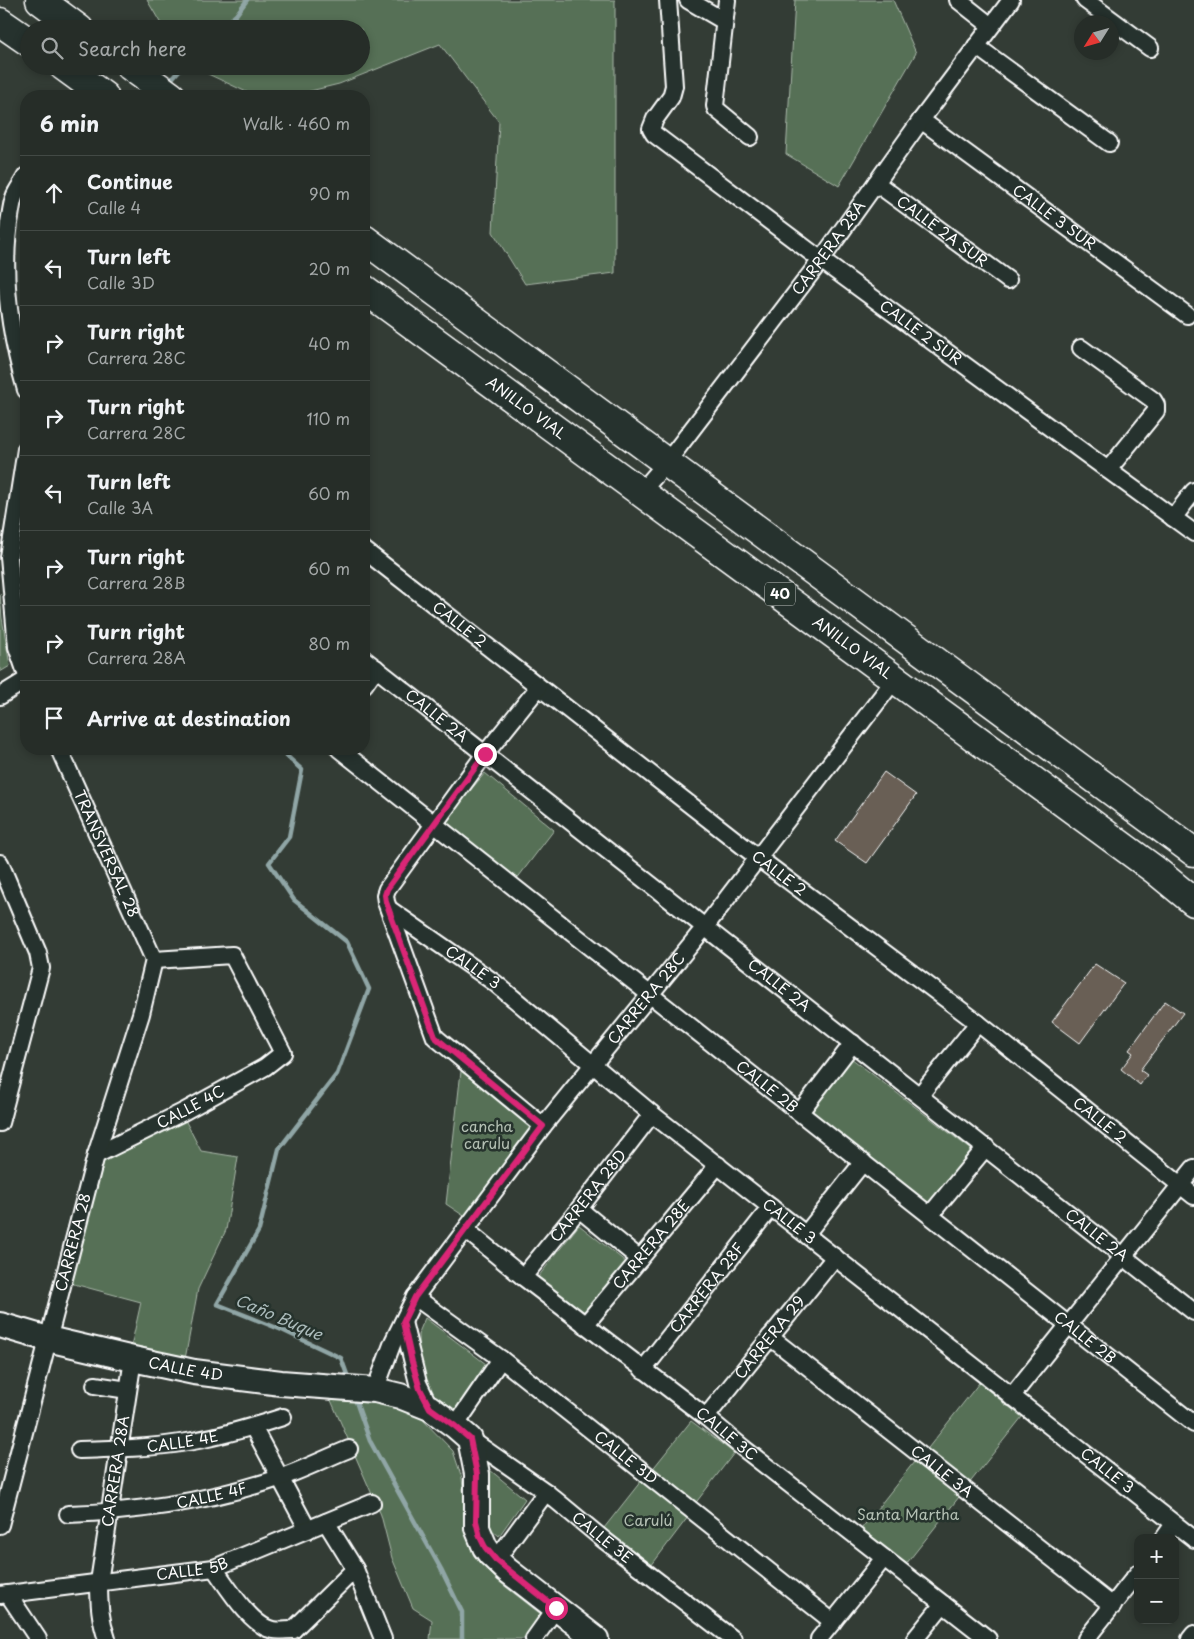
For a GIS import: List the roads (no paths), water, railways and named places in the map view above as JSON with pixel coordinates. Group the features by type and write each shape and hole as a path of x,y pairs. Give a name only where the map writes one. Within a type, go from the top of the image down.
{"highway":[{"path":"40,0 67,20"},
{"path":"0,22 20,36"},
{"path":"72,75 87,90"},
{"path":"142,75 163,90"},
{"name":"40","path":"370,242 1194,852"},
{"name":"ANILLO VIAL","path":"370,293 1155,870 1194,902"}],"street":[{"name":"CALLE 2 SUR","path":"668,0 674,86 671,97 651,129 654,134 821,260 1194,533"},
{"path":"688,0 724,21"},
{"path":"727,0 715,106 716,109 750,137"},
{"path":"958,0 991,26"},
{"name":"CARRERA 28A","path":"641,492 667,462 821,260 921,120 1011,0"},
{"path":"1085,0 1150,48"},
{"path":"976,46 1109,143"},
{"name":"CALLE 3 SUR","path":"921,120 1187,315"},
{"name":"CALLE 2A SUR","path":"876,184 1008,280"},
{"path":"20,185 15,193 8,223 4,250 4,280 20,367"},
{"path":"1081,348 1153,400 1156,405 1156,411 1108,470"},
{"path":"20,487 9,557 17,646 20,655"},
{"path":"1173,518 1194,491"},
{"name":"CALLE 2","path":"370,555 538,688 757,857 978,1023 1194,1196"},
{"name":"CALLE 2A","path":"370,663 1194,1312"},
{"name":"CARRERA 28C","path":"370,1390 415,1297 543,1126 705,927 895,679"},
{"path":"0,696 20,684"},
{"path":"538,688 485,754 433,824 387,889 385,895 435,1037 543,1126"},
{"name":"TRANSVERSAL 28","path":"62,755 154,960"},
{"name":"CALLE 2B","path":"347,755 1069,1325 1192,1419"},
{"path":"0,863 38,953 41,968 0,1123"},
{"name":"CALLE 3","path":"388,906 495,983 652,1114 1194,1539"},
{"name":"CALLE 4C","path":"96,1155 183,1112 257,1072 283,1053 232,955 154,960"},
{"name":"CARRERA 28","path":"0,1525 96,1155 142,1014 154,960"},
{"path":"920,1095 978,1023"},
{"path":"800,1112 853,1043"},
{"name":"CARRERA 28D","path":"523,1277 579,1209 652,1114"},
{"path":"930,1215 986,1147"},
{"path":"806,1234 864,1162"},
{"name":"CARRERA 28E","path":"584,1325 718,1165"},
{"path":"1011,1397 1194,1168"},
{"name":"CARRERA 28F","path":"643,1370 771,1207"},
{"path":"579,1209 640,1259"},
{"name":"CALLE 3C","path":"466,1230 584,1325 706,1417 988,1639"},
{"name":"CARRERA 29","path":"706,1417 835,1257"},
{"name":"CALLE 3D","path":"415,1297 500,1359 833,1622"},
{"path":"403,1322 418,1383 430,1408"},
{"name":"CALLE 4D","path":"0,1325 48,1339 133,1359 232,1378 370,1390"},
{"name":"CALLE 3A","path":"770,1337 1113,1606"},
{"name":"CARRERA 28A","path":"107,1639 101,1624 99,1582 133,1359"},
{"path":"462,1432 500,1359"},
{"path":"95,1385 128,1390"},
{"path":"370,1390 400,1396 430,1408 462,1432 477,1474 477,1528 485,1547 496,1560 596,1639"},
{"name":"CALLE 4E","path":"79,1450 119,1450 187,1442 253,1427 284,1417"},
{"path":"253,1427 308,1530"},
{"name":"CALLE 3E","path":"462,1432 546,1492 604,1540 733,1639"},
{"name":"CALLE 4F","path":"68,1514 110,1513 195,1501 279,1478 349,1449"},
{"path":"496,1560 546,1492"},
{"name":"CALLE 5B","path":"4,1594 214,1568 372,1503"},
{"path":"326,1522 355,1569 383,1639"},
{"path":"1167,1534 1174,1524"},
{"path":"819,1639 884,1558"},
{"path":"214,1568 250,1616 261,1625 272,1630 297,1634 355,1569"},
{"path":"1086,1639 1134,1577"},
{"path":"4,1594 38,1639"},
{"path":"915,1639 943,1604"},
{"path":"534,1639 556,1608"},
{"path":"1190,1639 1194,1634"}],"waterway":[{"name":"Caño Buque","path":"230,20 247,0"},
{"name":"Caño Buque","path":"168,83 175,75"},
{"name":"Caño Buque","path":"286,755 302,770 289,837 269,863 294,900 347,942 369,989 337,1074 279,1149 259,1230 217,1304 282,1330 341,1358 349,1380"},
{"name":"Caño Buque","path":"354,1396 370,1441 441,1569 462,1612 462,1639"}],"park label":[{"name":"cancha carulu","path":"487,1136"},
{"name":"Santa Martha","path":"908,1515"},
{"name":"Carulú","path":"648,1521"}]}
